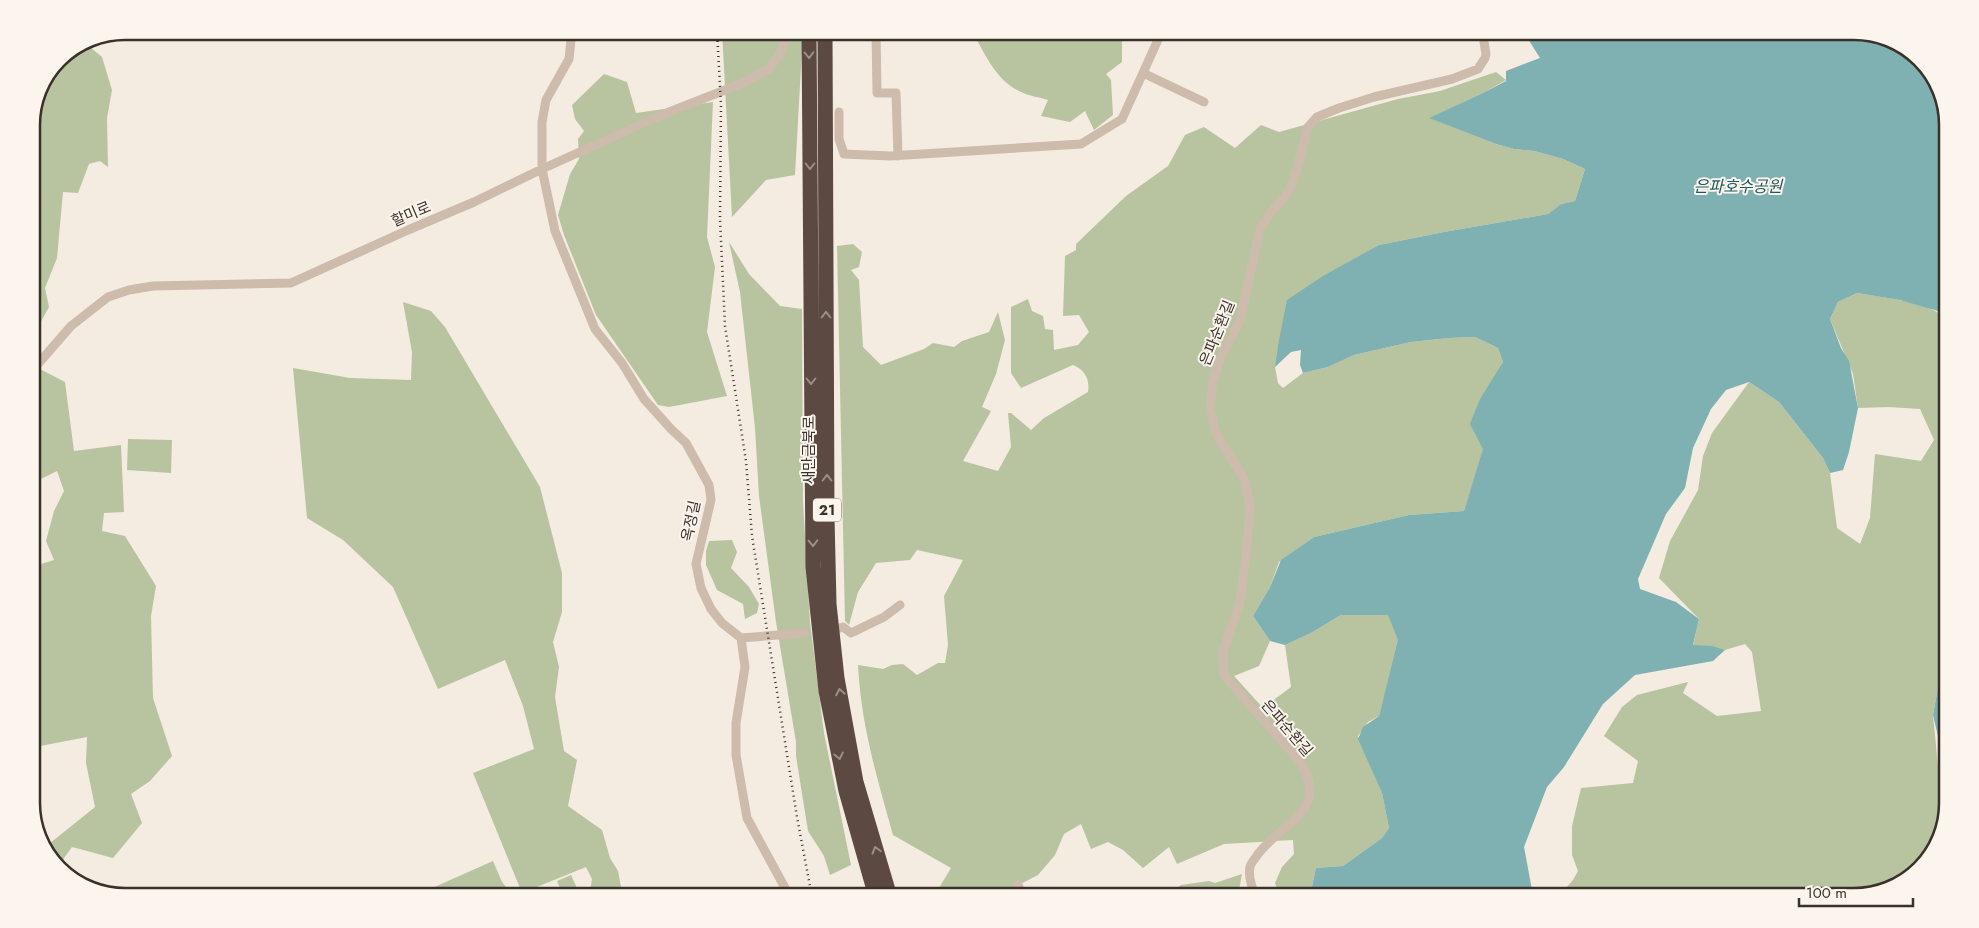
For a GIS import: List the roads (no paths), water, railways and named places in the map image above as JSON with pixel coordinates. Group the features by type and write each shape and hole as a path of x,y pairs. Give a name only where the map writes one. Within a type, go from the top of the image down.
{"highway":[{"name":"새만금북로","path":"809,40 813,567 826,691 846,790 873,888"},
{"name":"21","path":"825,40 826,78 832,114"},
{"name":"새만금북로","path":"832,114 827,517 829,604 837,678 856,782 887,888"}],"street":[{"name":"옥정길","path":"571,40 570,59 546,100 542,122 542,169 554,231 596,329 622,363 644,399 686,443 709,485 710,500 696,564 701,588 711,609 722,623 741,638"},
{"name":"할미로","path":"40,363 71,326 108,297 129,290 153,286 291,283 474,202 664,114 743,83 769,69 780,54 785,40"},
{"path":"876,40 877,92 896,93 898,156"},
{"path":"832,114 844,154 898,156 1081,144 1122,119 1158,40"},
{"name":"은파순환길","path":"1252,888 1250,883 1250,866 1267,842 1295,819 1306,806 1311,796 1307,773 1300,762 1224,675 1223,651 1240,603 1250,506 1245,480 1217,436 1210,409 1213,381 1221,356 1240,321 1260,229 1293,183 1308,127 1317,117 1339,108 1374,97 1433,85 1478,69 1486,54 1484,40"},
{"path":"1143,73 1204,102"},
{"path":"840,628 843,627 851,632 884,617 900,605"},
{"path":"785,888 747,818 736,755 736,723 745,667 741,638 804,632"},
{"path":"1018,884 1019,888"}],"water":[{"name":"은파호수공원","path":"1529,40 1854,40 1887,46 1897,51 1918,69 1925,78 1934,98 1939,119 1939,311 1900,300 1857,293 1838,302 1830,319 1841,348 1849,361 1858,408 1849,452 1843,470 1830,473 1823,458 1779,402 1749,382 1726,390 1711,409 1693,448 1685,488 1666,514 1638,579 1640,589 1676,602 1699,619 1693,645 1712,646 1725,650 1713,661 1635,675 1603,704 1564,767 1547,787 1524,847 1532,888 1312,888 1316,868 1343,866 1382,838 1389,828 1382,793 1358,739 1363,727 1379,716 1398,640 1388,615 1341,615 1311,633 1285,645 1270,641 1253,616 1270,587 1281,560 1314,537 1409,515 1464,511 1483,449 1470,424 1480,399 1503,362 1498,348 1475,337 1411,342 1354,355 1328,367 1303,373 1300,365 1301,350 1291,352 1275,367 1287,300 1323,276 1379,245 1548,214 1561,204 1575,201 1585,169 1563,159 1496,144 1429,118 1506,81 1506,71 1540,58"},
{"path":"1939,682 1939,741 1933,715"}],"railway":[{"path":"717,40 721,105 720,219 725,326 746,461 752,536 797,817 810,888"}]}
